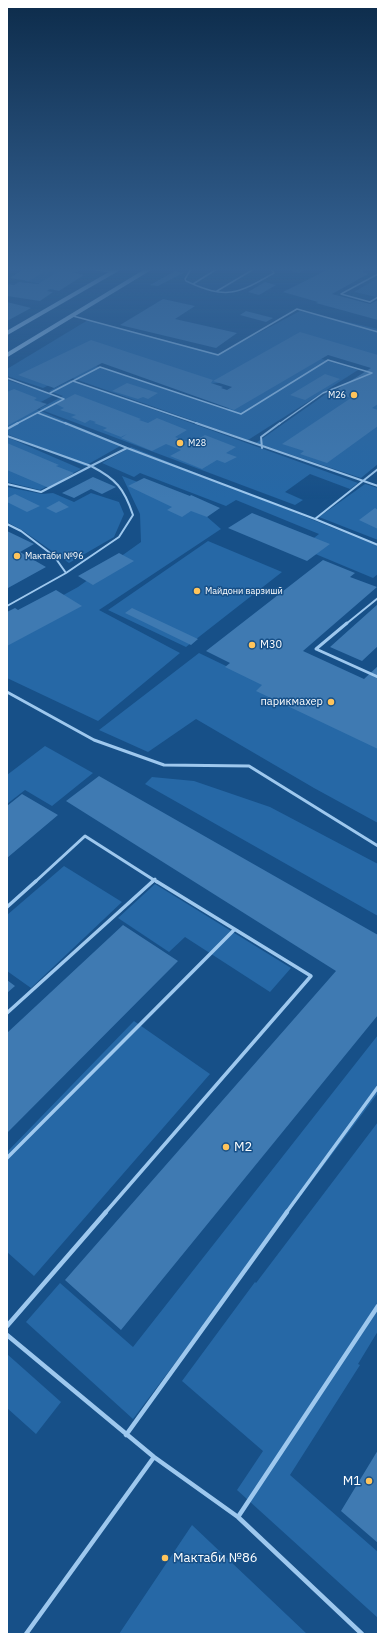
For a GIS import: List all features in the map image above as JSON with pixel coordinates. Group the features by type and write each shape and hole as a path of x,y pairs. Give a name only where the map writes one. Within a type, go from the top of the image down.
{"street":[{"path":"7,355 23,346"}],"lane":[{"path":"183,346 218,355 235,346"},
{"path":"50,393 100,367 242,414 328,360 372,374 323,393 261,437 262,448"},
{"path":"7,378 64,399 7,429"},
{"path":"73,381 262,448 378,486"},
{"path":"38,413 126,448 315,519 378,545"},
{"path":"7,436 91,466 109,475 120,484 126,493 133,515 119,537 66,573 7,606"},
{"path":"7,484 41,492 126,448"},
{"path":"315,519 378,469"},
{"path":"7,524 21,531 54,556 66,573"},
{"path":"378,598 316,649 378,678"},
{"path":"7,692 94,740 164,765 249,766 378,846"},
{"path":"7,907 85,836 234,930 311,976 7,1326"},
{"path":"7,1013 155,879"},
{"path":"7,1158 234,930"},
{"path":"126,1436 378,1087"},
{"path":"238,1517 378,1306"},
{"path":"7,1335 126,1436 238,1517 362,1634"},
{"path":"26,1634 154,1457"}],"shaded area":[{"path":"46,346 187,346 219,354 235,346 298,346 232,382 193,385 103,358 43,388 7,376 7,369"},
{"path":"317,346 378,346 378,364"},
{"path":"315,357 358,370 248,440 72,378 96,366 226,410"},
{"path":"378,374 378,464 361,478 256,443 333,389 337,391"},
{"path":"7,380 44,392 52,396 7,420"},
{"path":"71,380 358,483 350,489 310,474 285,492 303,500 295,505 39,409 63,396 49,391"},
{"path":"36,409 122,445 85,466 7,434 7,423"},
{"path":"7,437 81,469 40,490 7,482"},
{"path":"131,447 378,546 378,574 373,578 301,548 319,534 236,500 226,506 140,473 134,477 102,463"},
{"path":"122,476 190,502 221,529 99,610 180,653 98,721 7,678 7,626 78,587 141,542 140,514"},
{"path":"365,484 378,488 378,540 319,517"},
{"path":"7,487 42,494 53,493 74,502 91,493 119,502 124,514 114,537 69,563 22,530 7,522"},
{"name":"Майдони варзишӣ","path":"208,541 282,572 186,647 108,610"},
{"path":"199,653 378,739 378,823 314,788 196,719 148,752 99,730"},
{"path":"45,746 93,773 52,806 25,790 7,804 7,775"},
{"path":"152,777 194,781 270,807 378,864 378,916 145,784"},
{"path":"64,866 122,902 31,988 7,971 7,915"},
{"path":"155,884 291,968 270,992 185,937 169,952 118,918"},
{"path":"134,1021 210,1074 34,1276 7,1252 7,1152"},
{"path":"378,1035 378,1093 133,1419 26,1322 60,1283 133,1347"},
{"path":"378,1122 378,1331 358,1364 360,1365 290,1475 378,1552 378,1618 237,1490 263,1451 182,1381 255,1282 256,1283"},
{"path":"7,1354 61,1402 36,1434 7,1408"},
{"path":"192,1525 307,1634 119,1634"}],"building":[{"path":"79,346 108,346 213,380 211,383 223,387 221,388 227,390 232,387 213,381 276,346 346,346 378,355 378,404 372,408 378,410 378,426 327,463 300,454 304,451 282,444 351,398 333,392 371,368 328,355 234,410 102,363 54,388 18,375"},
{"path":"206,346 219,346 216,348"},
{"path":"325,374 340,379 305,400 290,395"},
{"path":"127,383 158,393 148,399 143,397 138,399 112,391"},
{"path":"14,389 37,398 34,400 47,404 7,426 7,392"},
{"name":"М28","path":"75,394 148,423 157,418 187,430 175,437 191,443 205,435 236,447 226,453 237,457 225,463 217,460 202,469 170,456 181,450 166,444 152,451 121,438 127,434 121,437 103,430 107,428 94,423 96,422 90,420 85,423 71,417 76,415 60,410 64,408 56,404"},
{"path":"7,443 74,473 49,488 7,470"},
{"path":"93,477 116,487 102,494 91,489 74,498 62,493"},
{"path":"144,478 190,496 191,495 220,508 207,517 191,511 182,517 167,510 172,507 128,486"},
{"path":"15,494 40,506 27,512 7,502 7,498"},
{"path":"59,501 69,507 56,513 46,508"},
{"path":"375,508 378,510 378,529 359,520"},
{"path":"252,513 330,544 307,561 228,528"},
{"name":"Мактаби №96","path":"7,531 34,544 20,552 46,567 8,588"},
{"path":"119,553 134,561 93,585 78,576"},
{"name":"М30","path":"323,560 355,573 350,577 377,587 303,651 364,679 378,666 378,749 256,691 262,685 225,667 230,663 206,651"},
{"path":"56,590 82,606 7,646 7,612 15,608 18,610"},
{"path":"378,604 378,646 362,661 330,647"},
{"path":"132,608 198,639 191,645 125,613"},
{"name":"М2","path":"99,776 378,935 378,1015 121,1330 65,1280 336,971 66,801"},
{"path":"22,794 58,815 7,858 7,806"},
{"path":"123,925 178,961 7,1133 7,1033"},
{"path":"7,980 15,986 7,993"},
{"name":"M1","path":"378,1450 378,1543 341,1511"}],"place":[{"name":"М26","path":"354,395"},
{"name":"М28","path":"180,443"},
{"name":"Мактаби №96","path":"17,556"},
{"name":"Майдони варзишӣ","path":"197,591"},
{"name":"М30","path":"252,645"},
{"name":"парикмахер","path":"331,702"},
{"name":"М2","path":"226,1147"},
{"name":"M1","path":"369,1481"},
{"name":"Мактаби №86","path":"165,1558"}]}
